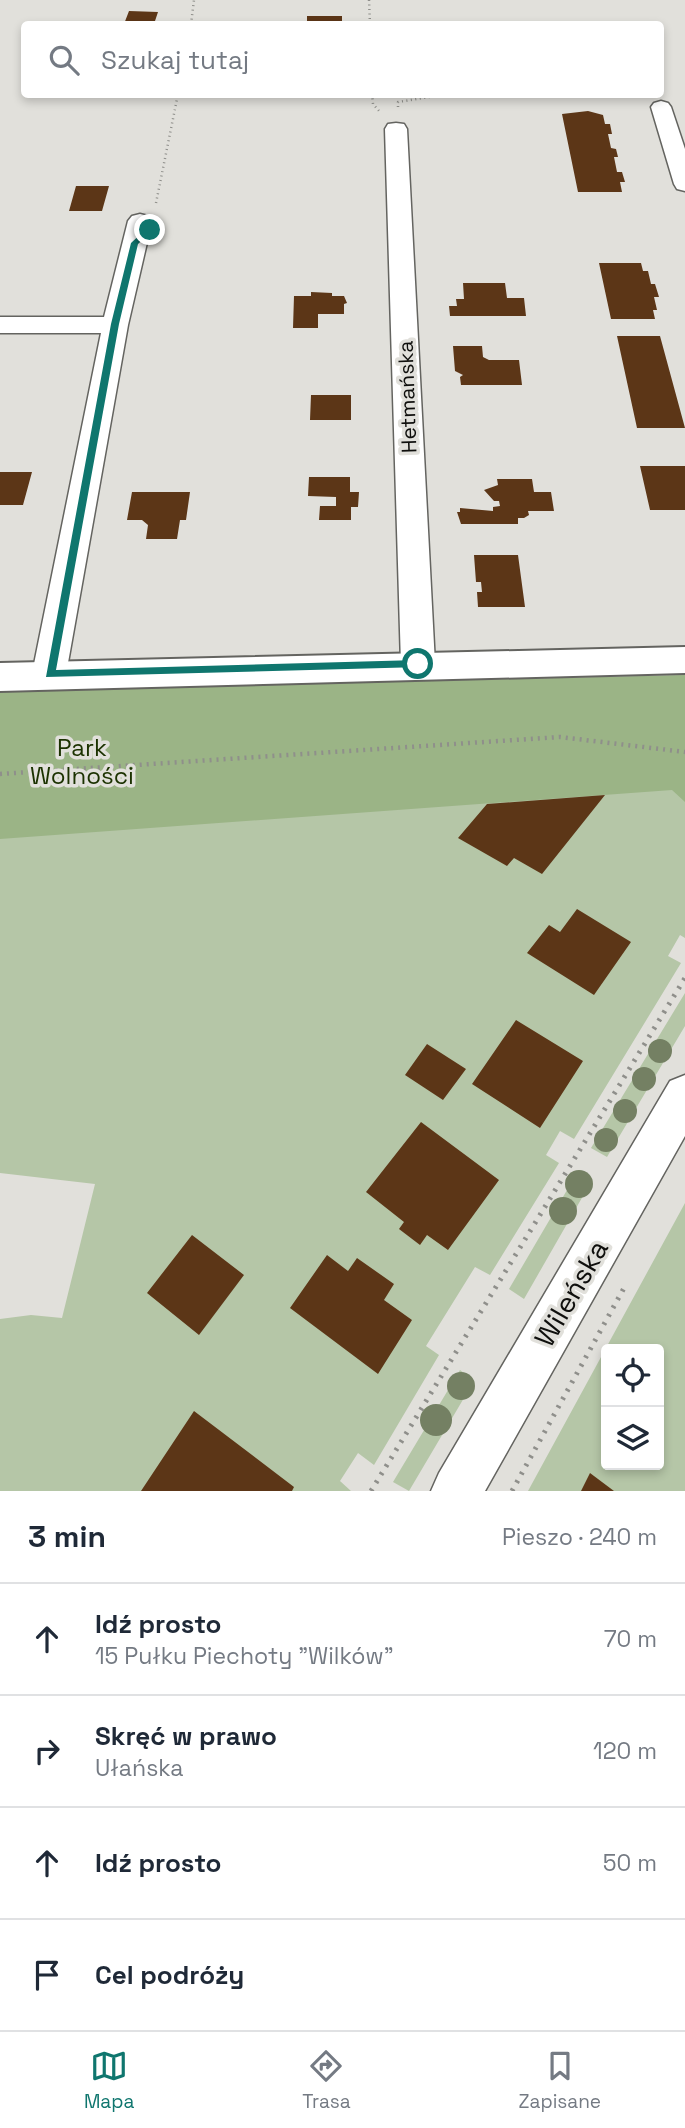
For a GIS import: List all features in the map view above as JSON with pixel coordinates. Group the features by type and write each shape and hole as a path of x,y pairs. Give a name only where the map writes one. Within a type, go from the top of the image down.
{"street":[{"path":"660,107 685,184"},
{"name":"Hetmańska","path":"396,129 418,664"},
{"path":"49,674 115,324 137,232"},
{"path":"0,325 115,324"},
{"path":"0,677 418,664 685,660"},
{"name":"Wileńska","path":"457,1491 685,1095"}],"path":[{"path":"191,21 194,0"},
{"path":"369,0 370,21"},
{"path":"137,232 150,230 177,98"},
{"path":"396,129 398,102 422,98"},
{"path":"0,774 560,737 685,752"},
{"path":"371,1491 685,978"},
{"path":"513,1491 625,1286"}],"green space":[{"path":"685,675 685,938 680,935 668,956 681,963 574,1139 560,1131 546,1155 559,1163 490,1275 475,1267 426,1346 439,1355 374,1465 358,1453 340,1481 351,1491 0,1491 0,1319 31,1315 62,1318 95,1184 0,1173 0,691"},
{"name":"Park Wolności","path":"685,675 685,802 672,790 0,839 0,691"},
{"path":"685,993 685,1026 607,1157 591,1148"},
{"path":"577,1173 591,1182 524,1299 509,1289"},
{"path":"685,1203 685,1491 528,1491 601,1357 601,1470 664,1470 664,1344 608,1344"},
{"path":"460,1370 474,1381 409,1491 393,1482"}],"building":[{"path":"129,11 158,12 155,21 125,21"},
{"path":"307,16 342,16 342,21 307,21"},
{"path":"588,111 603,115 605,124 610,124 612,134 608,134 611,148 616,149 618,157 614,157 617,172 622,172 625,182 620,182 622,192 578,192 562,114"},
{"path":"76,186 109,186 102,211 69,211"},
{"path":"599,263 641,263 643,271 648,271 651,284 655,284 659,297 654,297 657,310 653,310 655,319 611,319"},
{"path":"463,283 505,283 507,298 524,298 526,316 450,316 449,306 457,306 456,299 464,299"},
{"path":"311,292 344,296 347,303 344,304 344,314 318,314 318,328 293,328 294,296 311,296"},
{"path":"617,336 660,336 685,428 637,428"},
{"path":"453,346 482,346 483,357 489,360 519,360 522,385 461,385 460,377 463,375 455,371"},
{"path":"311,395 351,395 351,420 310,420"},
{"path":"640,466 685,466 685,510 650,510"},
{"path":"0,472 32,472 23,505 0,505"},
{"path":"309,477 350,477 350,492 359,492 358,507 351,507 351,520 319,520 320,506 336,506 336,497 308,496"},
{"path":"497,479 532,479 534,492 551,492 554,511 528,511 529,515 518,518 518,524 461,524 457,512 460,512 460,508 493,511 493,507 500,506 499,501 494,501 484,490 498,485"},
{"path":"132,492 190,492 186,520 180,520 177,539 146,539 148,525 142,520 127,520"},
{"path":"474,555 518,555 525,607 478,607 477,592 482,592 481,582 476,582"},
{"path":"605,795 542,874 514,858 507,866 458,838 487,804"},
{"path":"577,909 631,942 594,995 527,953 549,925 560,932"},
{"path":"516,1020 583,1061 540,1128 472,1084"},
{"path":"427,1044 466,1069 443,1100 405,1075"},
{"path":"421,1122 499,1180 448,1250 427,1235 420,1245 399,1229 404,1222 366,1192"},
{"path":"192,1235 244,1275 199,1335 147,1293"},
{"path":"327,1255 348,1271 357,1258 394,1284 384,1300 412,1320 378,1374 290,1308"},
{"path":"194,1411 294,1487 292,1491 141,1491"},
{"path":"590,1473 614,1491 581,1491"}],"route":[{"path":"150,230 135,243 115,324 49,674 418,664"}]}
